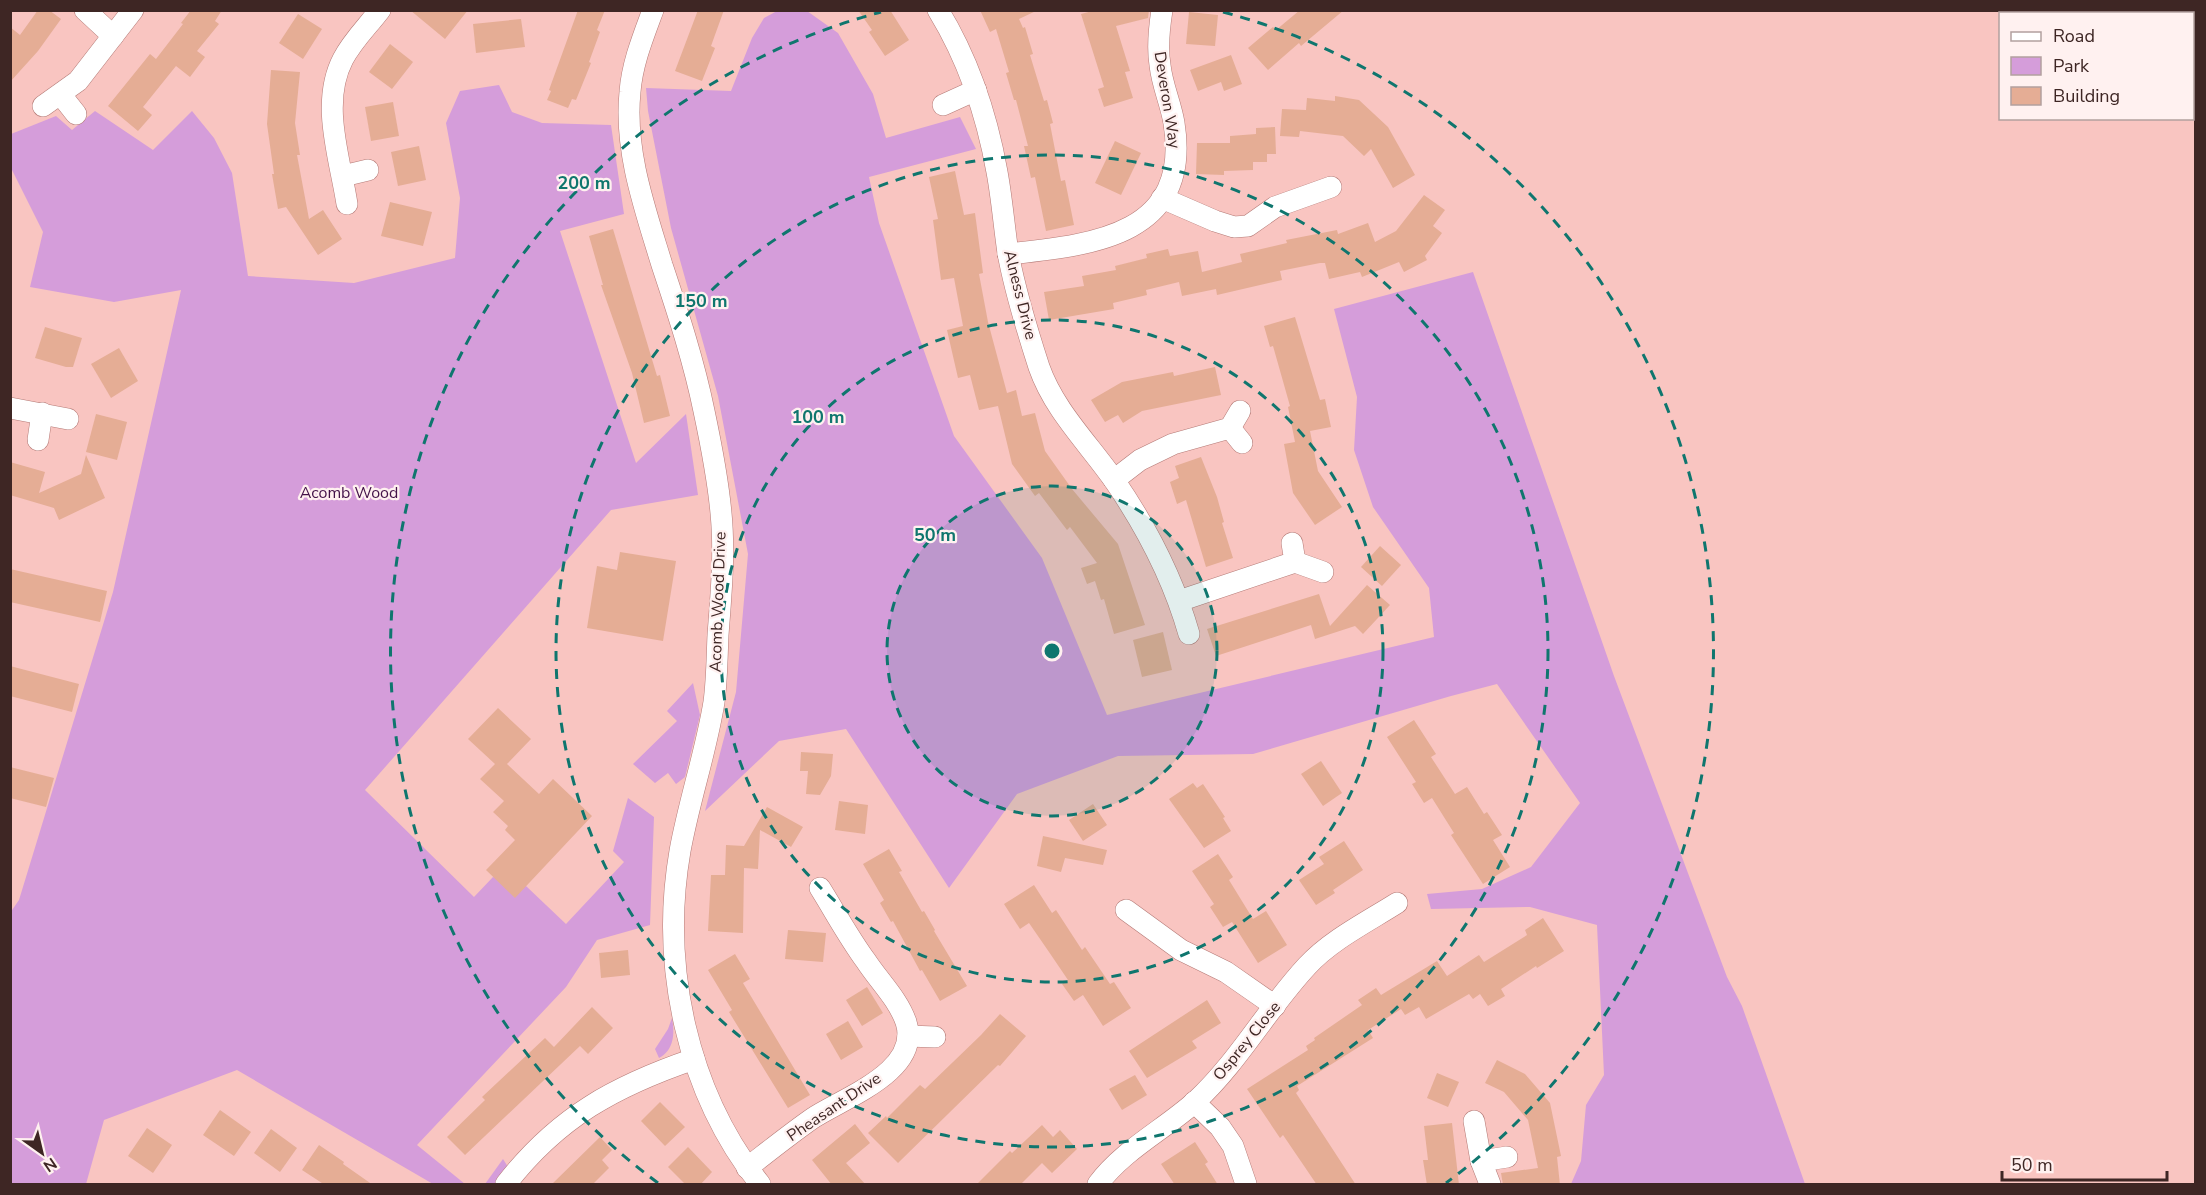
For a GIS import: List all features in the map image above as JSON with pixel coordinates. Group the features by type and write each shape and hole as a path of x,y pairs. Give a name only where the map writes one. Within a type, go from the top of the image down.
{"street":[{"path":"85,10 113,36"},
{"path":"76,114 52,100 78,81 133,10"},
{"path":"347,204 332,106 334,82 342,60 357,37 380,10"},
{"name":"Acomb Wood Drive","path":"653,10 632,74 629,113 632,152 638,186 689,350 702,402 721,513 723,561 714,702 680,852 674,905 676,964 682,1010 694,1059 707,1095 724,1130 760,1185"},
{"name":"Alness Drive","path":"939,10 976,90 988,130 998,173 1008,254 1040,368 1065,416 1114,480 1154,542 1179,600 1189,634"},
{"name":"Deveron Way","path":"1008,254 1057,249 1116,235 1135,226 1162,198 1175,173 1177,150 1174,122 1160,66 1158,37 1162,10"},
{"path":"943,105 976,90"},
{"path":"343,176 368,170"},
{"path":"1162,198 1215,222 1234,227 1248,226 1275,207 1331,187"},
{"path":"10,408 68,419"},
{"path":"38,440 42,413"},
{"path":"1114,480 1140,460 1173,444 1238,427"},
{"path":"1179,600 1294,553 1323,572"},
{"path":"820,888 864,959 898,1004 906,1022 908,1036 934,1037"},
{"name":"Osprey Close","path":"1098,1185 1120,1161 1194,1102 1242,1050 1308,965 1334,944 1397,903"},
{"path":"1126,910 1181,950 1226,972 1275,1005"},
{"name":"Pheasant Drive","path":"747,1168 811,1120 872,1085 897,1062 905,1049 908,1036"},
{"path":"506,1185 551,1136 589,1106 644,1077 694,1059"},
{"path":"1194,1102 1220,1127 1233,1146 1246,1185"},
{"path":"1474,1121 1481,1161 1490,1185"},
{"path":"1481,1161 1508,1157"}],"green space":[{"path":"777,11 807,11 838,33 873,94 886,138 960,117 976,149 869,177 879,223 954,436 1042,558 1107,715 1434,637 1429,588 1373,507 1354,450 1357,397 1334,309 1473,272 1614,676 1727,977 1742,1006 1805,1184 1571,1184 1581,1161 1586,1105 1604,1075 1597,925 1530,907 1431,909 1427,894 1482,889 1531,867 1580,803 1497,684 1253,754 1118,756 1017,794 949,888 846,729 779,741 705,811 736,692 748,554 718,396 671,228 648,111 646,88 731,91 752,38 764,18"},
{"name":"Acomb Wood","path":"499,85 512,112 542,123 611,125 624,214 560,231 636,463 686,414 698,495 611,510 365,790 474,897 493,877 526,886 566,924 624,862 613,851 628,798 654,817 650,925 597,940 566,987 417,1145 465,1184 433,1184 237,1070 104,1120 86,1184 11,1184 10,913 19,900 113,592 181,290 114,302 30,287 43,232 11,168 11,134 56,116 72,130 95,111 153,150 192,111 214,138 232,173 248,276 354,283 455,258 460,198 446,123 460,91"},
{"path":"693,683 700,715 685,777 676,784 668,773 655,783 633,764 677,721 667,711"},
{"path":"672,1018 672,1041 668,1051 659,1058 655,1049"},
{"path":"503,1159 508,1167 495,1184 485,1184"}],"building":[{"path":"38,10 49,10 61,19 38,51 10,82 10,27 20,35"},
{"path":"191,10 222,10 215,21 219,24 197,51 205,57 190,77 176,66 143,107 152,115 138,131 108,106 150,54 156,59"},
{"path":"410,10 468,10 445,39"},
{"path":"578,10 605,10 597,30 600,32 589,62 591,63 576,100 572,99 568,108 547,100"},
{"path":"698,10 724,10 711,46 715,48 702,81 675,71"},
{"path":"858,10 890,10 909,40 885,56 869,32 872,30"},
{"path":"980,10 1038,10 1019,19 1023,28 1025,27 1033,54 1030,55 1044,101 1047,100 1053,123 1050,124 1061,181 1065,180 1074,225 1046,231 1035,177 1031,178 1024,146 1028,146 1006,73 1009,72 996,29 990,32"},
{"path":"1096,10 1149,10 1148,18 1116,26 1130,71 1125,72 1133,98 1104,107 1098,89 1104,87 1081,14"},
{"path":"1300,10 1344,10 1301,46 1299,43 1268,70 1248,48 1273,27 1276,30"},
{"path":"1189,12 1218,15 1215,46 1186,44"},
{"path":"298,14 322,29 303,59 279,43"},
{"path":"521,19 525,47 476,53 473,24"},
{"path":"390,44 413,62 392,89 369,72"},
{"path":"1231,55 1242,84 1224,91 1221,82 1198,91 1190,70"},
{"path":"271,70 300,72 295,123 300,155 297,155 309,219 323,210 342,239 318,255 286,207 278,209 267,124"},
{"path":"1335,96 1359,100 1388,127 1415,175 1393,188 1371,149 1364,156 1343,136 1300,131 1299,137 1280,136 1282,109 1306,110 1307,98 1335,101"},
{"path":"393,102 399,136 371,141 365,107"},
{"path":"1275,127 1276,154 1267,154 1267,162 1253,162 1253,170 1224,171 1224,175 1196,174 1197,143 1230,143 1230,136 1256,134 1256,128"},
{"path":"1115,141 1141,153 1121,195 1095,183"},
{"path":"419,146 426,180 398,186 391,152"},
{"path":"955,171 964,215 975,213 983,273 979,274 988,322 1007,393 1016,390 1022,416 1035,413 1045,451 1072,489 1118,544 1145,625 1114,634 1104,599 1101,600 1095,581 1087,584 1081,568 1097,563 1070,527 1067,530 1039,493 1035,496 1012,464 998,406 979,410 970,375 958,378 947,330 963,326 954,278 941,280 933,220 938,219 929,177"},
{"path":"1424,195 1445,210 1433,226 1442,233 1425,256 1427,260 1404,272 1399,262 1362,277 1360,272 1329,279 1325,263 1320,263 1280,271 1282,280 1217,295 1216,289 1182,296 1179,282 1146,290 1147,295 1113,303 1114,309 1049,320 1044,292 1084,286 1082,276 1116,270 1115,266 1147,258 1146,254 1168,249 1170,256 1198,251 1202,272 1242,262 1240,254 1287,243 1286,240 1337,230 1338,234 1368,223 1375,242 1396,231"},
{"path":"390,202 432,212 423,246 381,236"},
{"path":"613,229 657,376 660,375 670,416 644,423 632,373 601,285 603,285 589,236"},
{"path":"1295,317 1320,400 1325,399 1331,427 1310,431 1318,471 1342,507 1315,525 1293,493 1284,444 1295,442 1288,407 1290,406 1273,346 1270,347 1264,326"},
{"path":"45,327 82,338 73,367 35,358"},
{"path":"119,348 138,381 111,398 91,364"},
{"path":"1215,367 1221,395 1142,411 1123,423 1118,415 1105,422 1091,400 1122,382 1173,372 1174,376"},
{"path":"96,414 127,422 117,460 86,452"},
{"path":"86,455 105,498 59,520 54,508 10,495 10,462 45,472 39,493 81,474"},
{"path":"1201,457 1217,497 1233,558 1206,567 1186,500 1177,504 1170,482 1179,478 1175,466"},
{"path":"1380,546 1401,565 1382,586 1361,567"},
{"path":"620,552 676,561 663,641 587,628 597,566 617,570"},
{"path":"10,569 107,591 100,622 10,602"},
{"path":"1367,585 1390,605 1363,634 1355,626 1315,639 1311,625 1216,656 1207,629 1319,594 1330,626"},
{"path":"1163,632 1172,670 1142,677 1133,640"},
{"path":"10,666 79,684 72,712 10,696"},
{"path":"498,708 531,739 507,764 539,794 553,779 592,816 515,898 486,870 515,840 505,830 508,826 493,812 504,801 480,779 495,764 468,739"},
{"path":"1414,720 1436,754 1431,757 1455,794 1467,787 1484,814 1487,812 1502,835 1493,840 1510,867 1483,884 1451,835 1454,833 1432,798 1424,803 1412,784 1416,782 1387,737"},
{"path":"801,752 833,754 831,776 820,795 806,794 808,771 800,771"},
{"path":"1321,761 1342,793 1323,806 1301,774"},
{"path":"10,767 54,778 46,807 10,798"},
{"path":"1193,783 1197,788 1203,784 1225,817 1223,818 1231,831 1204,848 1169,799"},
{"path":"839,801 868,805 865,834 835,830"},
{"path":"1093,804 1107,825 1083,841 1069,820"},
{"path":"767,807 803,827 791,847 760,830 758,869 744,868 743,933 708,931 711,875 725,875 726,845 744,846"},
{"path":"1043,836 1107,850 1103,865 1065,858 1061,872 1037,866"},
{"path":"1344,841 1363,870 1333,890 1335,893 1316,905 1299,880 1324,864 1319,857"},
{"path":"889,849 902,871 899,872 967,986 940,1001 880,903 884,900 863,864"},
{"path":"1218,854 1233,877 1229,880 1253,919 1266,911 1287,945 1258,963 1232,922 1223,927 1210,907 1214,904 1192,871"},
{"path":"1034,885 1052,913 1056,910 1082,950 1085,947 1110,984 1114,982 1131,1008 1103,1026 1083,995 1074,1001 1062,984 1068,980 1029,923 1020,929 1004,904"},
{"path":"1543,918 1564,951 1501,989 1505,996 1488,1006 1480,994 1473,999 1469,994 1426,1019 1419,1007 1405,1015 1401,1009 1368,1030 1373,1038 1297,1086 1299,1090 1296,1093 1356,1185 1317,1185 1283,1135 1280,1138 1247,1089 1308,1050 1306,1046 1315,1040 1314,1038 1362,1005 1358,1000 1376,988 1381,995 1437,961 1447,976 1479,955 1484,962 1527,935 1525,930"},
{"path":"788,930 826,933 823,962 785,959"},
{"path":"628,950 630,975 601,978 599,953"},
{"path":"735,954 750,979 743,983 810,1095 788,1108 729,1012 732,1010 708,970"},
{"path":"867,987 883,1013 862,1026 846,1000"},
{"path":"1207,1000 1221,1023 1192,1041 1197,1048 1147,1078 1129,1051"},
{"path":"592,1007 613,1028 588,1054 580,1046 465,1155 447,1137 485,1100 482,1097 545,1038 554,1047"},
{"path":"1000,1014 1026,1036 1000,1066 998,1065 898,1163 868,1133 886,1116 887,1118 920,1085 925,1089"},
{"path":"848,1021 863,1047 841,1060 826,1034"},
{"path":"1497,1060 1525,1074 1550,1103 1561,1156 1557,1157 1560,1185 1503,1185 1501,1173 1538,1168 1528,1120 1504,1092 1485,1083"},
{"path":"1437,1073 1459,1082 1448,1107 1427,1098"},
{"path":"1135,1075 1147,1095 1122,1110 1109,1089"},
{"path":"660,1102 685,1127 665,1146 641,1121"},
{"path":"220,1110 251,1132 234,1156 203,1135"},
{"path":"1452,1123 1459,1185 1427,1185 1423,1160 1428,1160 1424,1126"},
{"path":"855,1124 870,1143 846,1163 866,1185 832,1185 812,1160"},
{"path":"1042,1125 1053,1137 1060,1130 1077,1149 1052,1173 1042,1163 1020,1185 976,1185 1010,1151 1012,1153"},
{"path":"147,1128 172,1145 153,1173 128,1156"},
{"path":"271,1129 297,1148 280,1172 254,1153"},
{"path":"600,1137 612,1150 602,1160 609,1168 592,1185 551,1185"},
{"path":"1195,1142 1208,1162 1205,1164 1218,1185 1175,1185 1161,1164"},
{"path":"319,1145 373,1185 325,1185 302,1170"},
{"path":"688,1147 712,1172 700,1185 686,1185 668,1167"}]}
